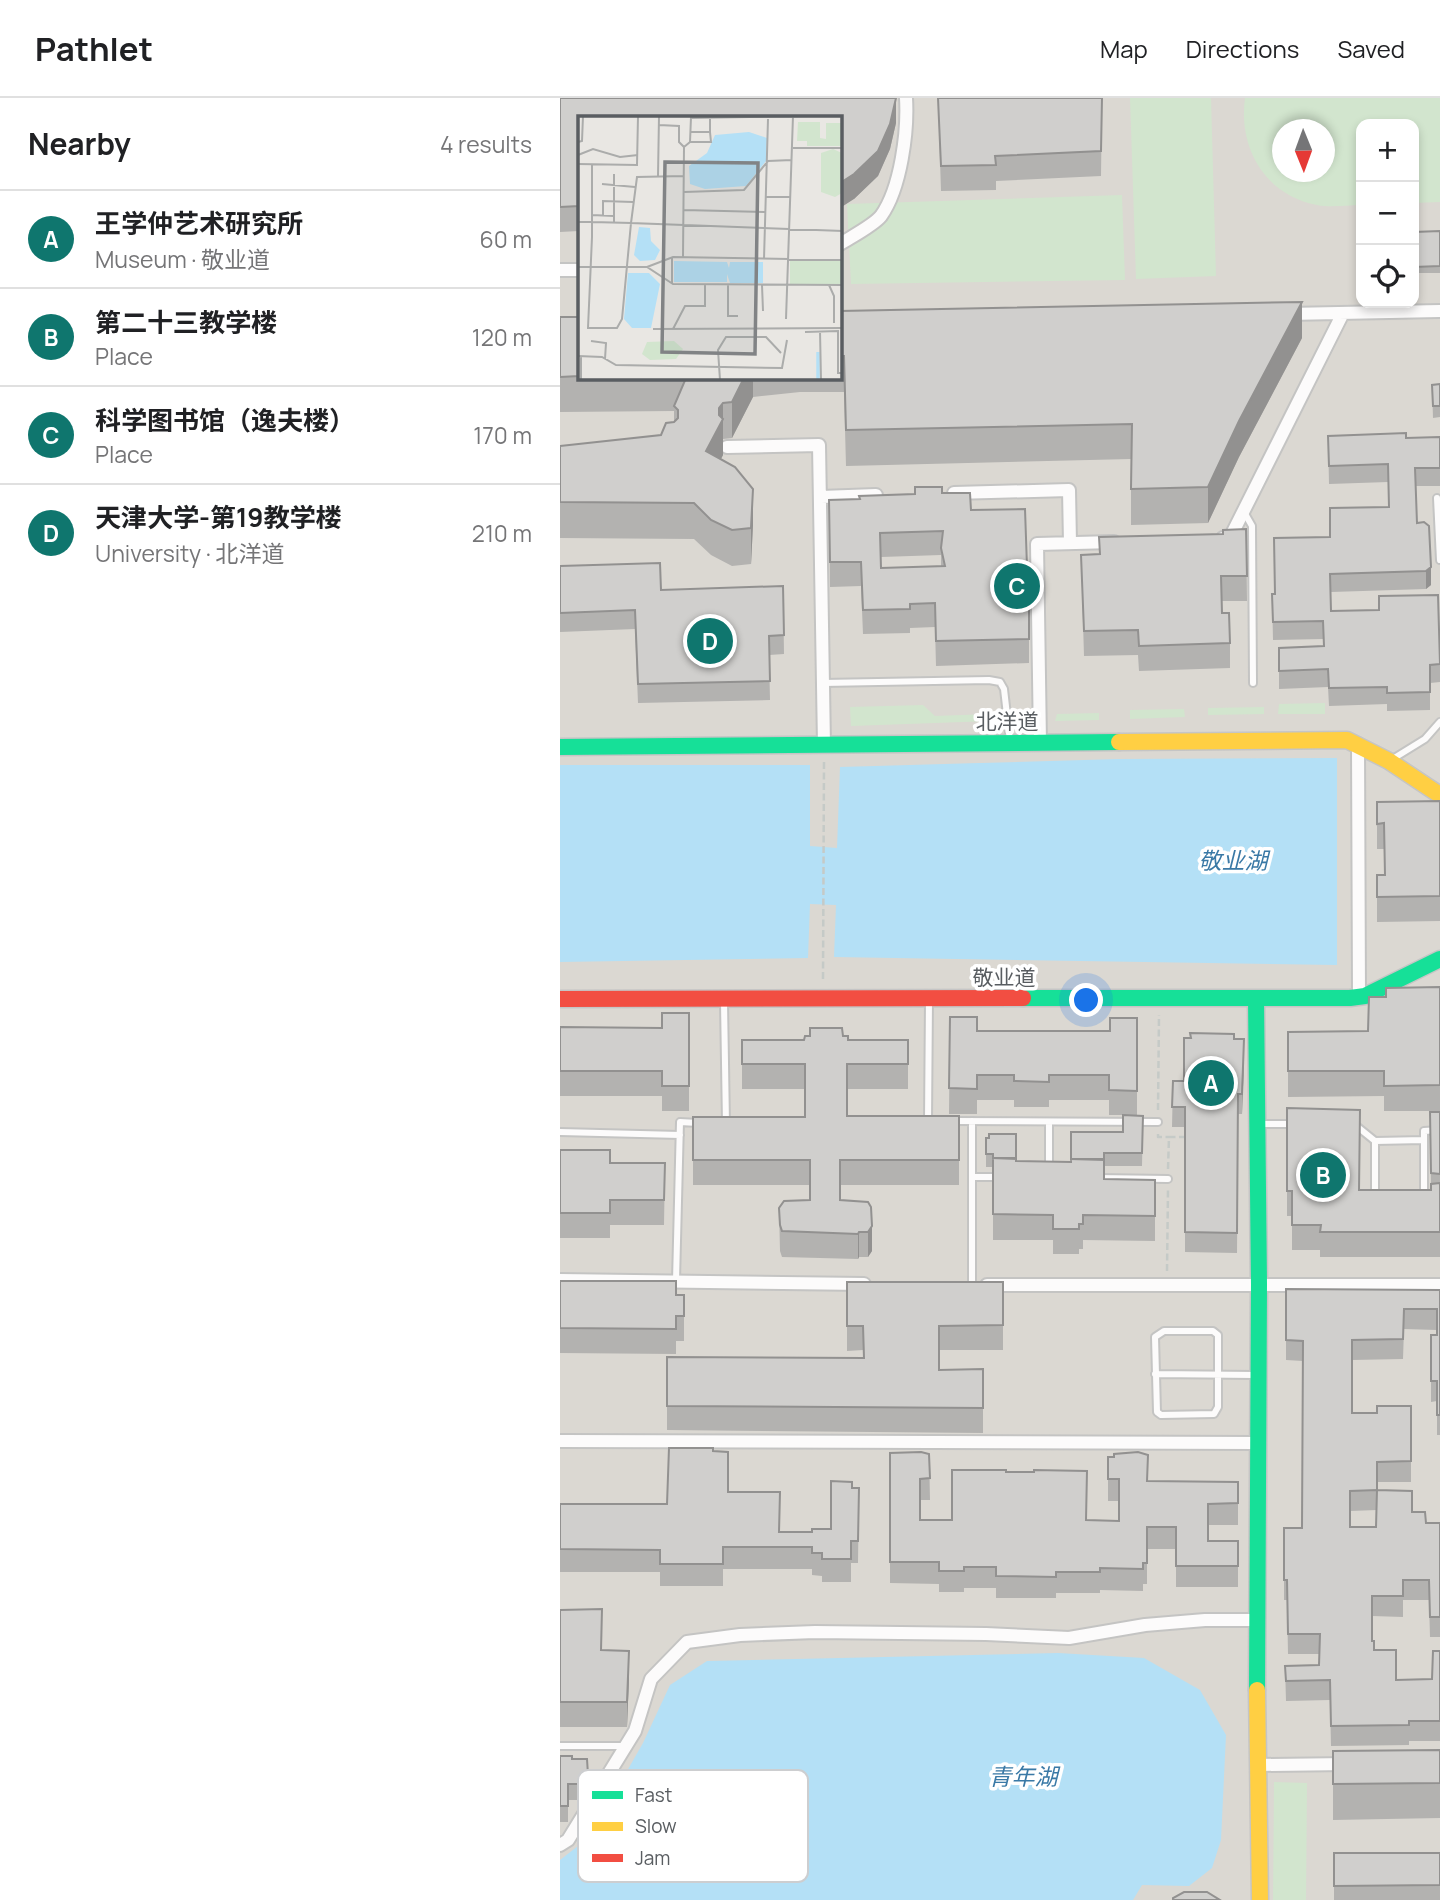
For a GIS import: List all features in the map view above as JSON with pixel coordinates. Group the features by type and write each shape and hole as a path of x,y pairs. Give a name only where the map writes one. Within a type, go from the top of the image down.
{"street":[{"path":"842,243 881,217 898,179 908,124 906,98"},
{"path":"560,270 578,270"},
{"path":"1273,314 1440,312"},
{"path":"1203,539 1230,538 1343,313"},
{"path":"727,447 819,445 824,745"},
{"path":"945,494 1069,490 1070,544"},
{"path":"821,497 890,495"},
{"path":"1040,743 1037,544 1123,542"},
{"name":"北洋道","path":"560,747 1347,740 1389,761 1440,795"},
{"path":"1358,744 1359,997"},
{"name":"敬业道","path":"560,999 1359,997 1388,988 1440,958"},
{"path":"1256,998 1259,1900"},
{"path":"560,1280 876,1284"},
{"path":"958,1285 1440,1285"},
{"path":"560,1441 1258,1443"},
{"path":"611,1770 635,1731 651,1679 687,1642 740,1634 815,1632 1069,1638 1144,1625 1205,1619 1256,1620"},
{"path":"1259,1765 1356,1764"},
{"path":"560,1845 568,1840 578,1824"}],"lane":[{"path":"1437,498 1440,560"},
{"path":"1243,510 1252,526 1253,683"},
{"path":"822,683 1000,682 1004,689 1010,743"},
{"path":"1389,761 1424,739 1440,722"},
{"path":"715,1124 726,1124 724,998"},
{"path":"929,999 927,1121 939,1121"},
{"path":"950,1121 1158,1122"},
{"path":"972,1121 972,1285"},
{"path":"676,1281 680,1122 703,1123"},
{"path":"1049,1122 1049,1178"},
{"path":"1258,1124 1307,1124"},
{"path":"1344,1124 1356,1124 1375,1141 1424,1140"},
{"path":"1424,1204 1424,1131 1440,1130"},
{"path":"560,1132 680,1135"},
{"path":"1375,1141 1375,1203"},
{"path":"972,1177 1011,1177"},
{"path":"1088,1178 1168,1179"},
{"path":"1164,1331 1213,1331 1218,1335 1218,1407 1214,1415 1161,1415 1157,1412 1155,1374 1155,1337 1158,1334 1164,1331"},
{"path":"1155,1374 1258,1374"},
{"path":"560,1746 626,1746"}],"path":[{"path":"823,969 824,762"},
{"path":"1159,999 1158,1137 1194,1138"},
{"path":"1167,1284 1168,1137"}],"shaded area":[{"path":"560,98 1440,98 1440,1900 560,1900"}],"green space":[{"path":"1130,98 1211,98 1216,276 1136,279"},
{"path":"1245,98 1440,98 1440,202 1419,203 1419,119 1356,119 1356,205 1317,205 1299,200 1272,182 1335,182 1335,119 1272,119 1272,182 1259,166 1246,134"},
{"path":"1122,195 1125,280 851,284 847,204"},
{"path":"1325,703 1325,714 1278,714 1279,704"},
{"path":"923,705 935,716 988,714 991,721 851,726 850,707"},
{"path":"1264,707 1264,714 1208,715 1208,708"},
{"path":"1184,709 1185,717 1130,719 1130,710"},
{"path":"1099,713 1099,720 1055,721 1057,714"},
{"path":"1274,1782 1307,1783 1306,1900 1273,1900"}],"water":[{"name":"敬业湖","path":"1337,758 1337,965 834,957 836,905 810,904 808,958 560,962 560,765 810,765 810,846 837,848 840,767 1118,759"},
{"name":"青年湖","path":"1058,1653 1144,1658 1200,1690 1226,1735 1221,1840 1212,1868 1189,1886 1142,1885 1133,1900 560,1900 560,1860 578,1846 578,1882 808,1882 808,1770 628,1770 670,1685 707,1661"}],"building":[{"path":"560,98 896,98 890,124 878,151 842,182 842,116 578,116 578,206 560,207"},
{"path":"938,98 1102,98 1101,151 995,156 996,165 941,166"},
{"path":"1440,231 1440,266 1419,267 1419,232"},
{"path":"1302,302 1239,421 1208,487 1131,489 1132,424 846,430 842,311"},
{"path":"560,317 578,317 578,376 560,377"},
{"path":"685,380 743,380 732,402 723,403 719,408 719,415 723,419 706,451 735,467 753,489 751,528 732,530 711,520 694,503 560,502 560,446 661,435 666,423 674,422 678,418 678,410 674,406"},
{"path":"1440,384 1440,406 1433,406 1432,385"},
{"path":"1406,433 1406,438 1440,437 1440,468 1415,468 1417,523 1424,522 1429,526 1431,567 1426,571 1330,574 1331,611 1379,610 1379,596 1438,595 1440,664 1430,665 1430,692 1387,693 1387,687 1329,688 1328,669 1279,671 1279,648 1324,646 1323,621 1273,622 1274,538 1330,537 1330,508 1389,507 1388,464 1329,466 1328,436"},
{"path":"915,487 942,487 942,493 970,493 971,510 1025,509 1027,567 1029,566 1029,639 936,641 935,603 910,604 910,609 863,610 861,562 830,562 829,500 915,494","holes":["943,531 941,548 945,566 881,568 880,533"]},
{"path":"1246,529 1247,576 1221,576 1222,613 1229,613 1230,643 1139,646 1138,630 1084,631 1081,555 1100,554 1099,537 1223,534 1223,530"},
{"path":"660,563 661,590 783,586 784,635 769,636 770,681 638,684 635,610 560,613 560,566"},
{"path":"1440,801 1440,896 1377,897 1377,875 1385,875 1384,823 1377,824 1377,802"},
{"path":"1440,987 1440,1085 1384,1086 1384,1071 1288,1071 1288,1032 1368,1031 1369,997 1386,997 1386,988"},
{"path":"662,1013 689,1013 689,1086 662,1086 662,1071 560,1071 560,1027 662,1028"},
{"path":"950,1017 977,1017 977,1031 1110,1031 1110,1018 1137,1018 1137,1091 1109,1090 1109,1075 1049,1075 1049,1082 1014,1081 1014,1075 977,1075 977,1089 949,1088"},
{"path":"810,1028 842,1028 843,1036 848,1036 848,1040 908,1040 908,1064 847,1064 847,1116 959,1116 959,1160 840,1160 840,1200 868,1202 871,1207 872,1226 868,1232 858,1234 782,1231 779,1208 784,1201 810,1200 810,1160 693,1160 693,1117 805,1117 805,1064 742,1064 742,1040 804,1040 805,1036 810,1036"},
{"path":"1190,1033 1234,1034 1234,1039 1244,1039 1242,1094 1238,1094 1237,1233 1185,1232 1185,1107 1172,1107 1173,1081 1184,1081 1184,1038 1191,1038"},
{"path":"1287,1108 1360,1110 1359,1190 1431,1190 1431,1184 1440,1183 1440,1232 1320,1232 1321,1225 1292,1225 1292,1191 1287,1191"},
{"path":"1430,1112 1440,1112 1440,1174 1431,1173"},
{"path":"1123,1115 1143,1116 1142,1153 1104,1153 1104,1160 1071,1159 1071,1132 1123,1132"},
{"path":"989,1134 1016,1134 1016,1159 993,1158 993,1154 986,1154 986,1138 989,1138"},
{"path":"560,1150 610,1150 610,1163 665,1163 664,1200 610,1200 610,1213 560,1213"},
{"path":"993,1158 1071,1162 1071,1159 1104,1159 1104,1179 1155,1180 1155,1216 1083,1215 1083,1224 1079,1224 1079,1229 1053,1229 1053,1215 993,1214"},
{"path":"560,1281 676,1281 676,1295 684,1295 684,1316 676,1316 676,1329 560,1328"},
{"path":"847,1282 1003,1282 1003,1325 939,1326 939,1370 983,1369 983,1408 667,1406 667,1357 864,1358 863,1326 847,1326"},
{"path":"1286,1289 1440,1290 1440,1415 1437,1415 1437,1381 1431,1381 1431,1335 1437,1335 1437,1309 1404,1309 1403,1339 1352,1340 1352,1413 1377,1413 1377,1406 1411,1406 1411,1461 1377,1462 1377,1490 1412,1491 1412,1512 1425,1512 1426,1523 1440,1523 1440,1617 1430,1617 1429,1580 1403,1580 1403,1596 1372,1596 1372,1641 1374,1650 1396,1650 1396,1680 1432,1679 1433,1651 1440,1651 1440,1721 1409,1721 1409,1725 1331,1726 1330,1680 1286,1681 1285,1666 1319,1665 1320,1634 1288,1634 1284,1528 1302,1528 1303,1341 1286,1340","holes":["1377,1490 1376,1527 1350,1527 1350,1491"]},
{"path":"669,1448 713,1448 713,1451 728,1452 728,1492 780,1492 779,1532 831,1529 831,1481 852,1482 852,1488 859,1488 858,1541 851,1541 851,1559 822,1559 822,1553 812,1553 812,1547 723,1547 723,1564 660,1564 660,1550 560,1549 560,1504 667,1504"},
{"path":"1138,1452 1148,1455 1147,1481 1238,1482 1238,1503 1208,1504 1208,1541 1238,1541 1238,1566 1176,1566 1176,1527 1147,1527 1147,1563 1143,1563 1143,1569 1100,1568 1100,1572 1056,1572 1056,1577 996,1576 996,1567 964,1567 964,1571 939,1571 939,1562 890,1562 890,1453 929,1454 930,1478 920,1479 920,1520 952,1520 952,1470 1087,1471 1086,1520 1119,1521 1119,1479 1108,1479 1108,1457 1114,1457 1114,1454"},
{"path":"602,1609 601,1650 629,1651 627,1702 560,1702 560,1610"},
{"path":"1440,1750 1440,1783 1333,1784 1333,1751"},
{"path":"560,1756 587,1759 588,1770 578,1770 578,1784 568,1784 568,1806 560,1806"},
{"path":"1334,1853 1440,1853 1440,1885 1334,1886"},
{"path":"1184,1892 1207,1892 1220,1900 1173,1900"}],"traffic: fast":[{"path":"560,747 1119,742"},
{"path":"1023,998 1350,998 1365,996 1440,959"},
{"path":"1256,998 1259,1284 1257,1690"}],"traffic: slow":[{"path":"1119,742 1347,740 1389,761 1440,795"},
{"path":"1257,1690 1260,1900"}],"traffic: jam":[{"path":"560,999 1023,998"}],"place":[{"name":"科学图书馆（逸夫楼）","path":"1017,586"},
{"name":"天津大学-第19教学楼","path":"710,641"},
{"name":"王学仲艺术研究所","path":"1211,1083"},
{"name":"第二十三教学楼","path":"1323,1175"}]}
